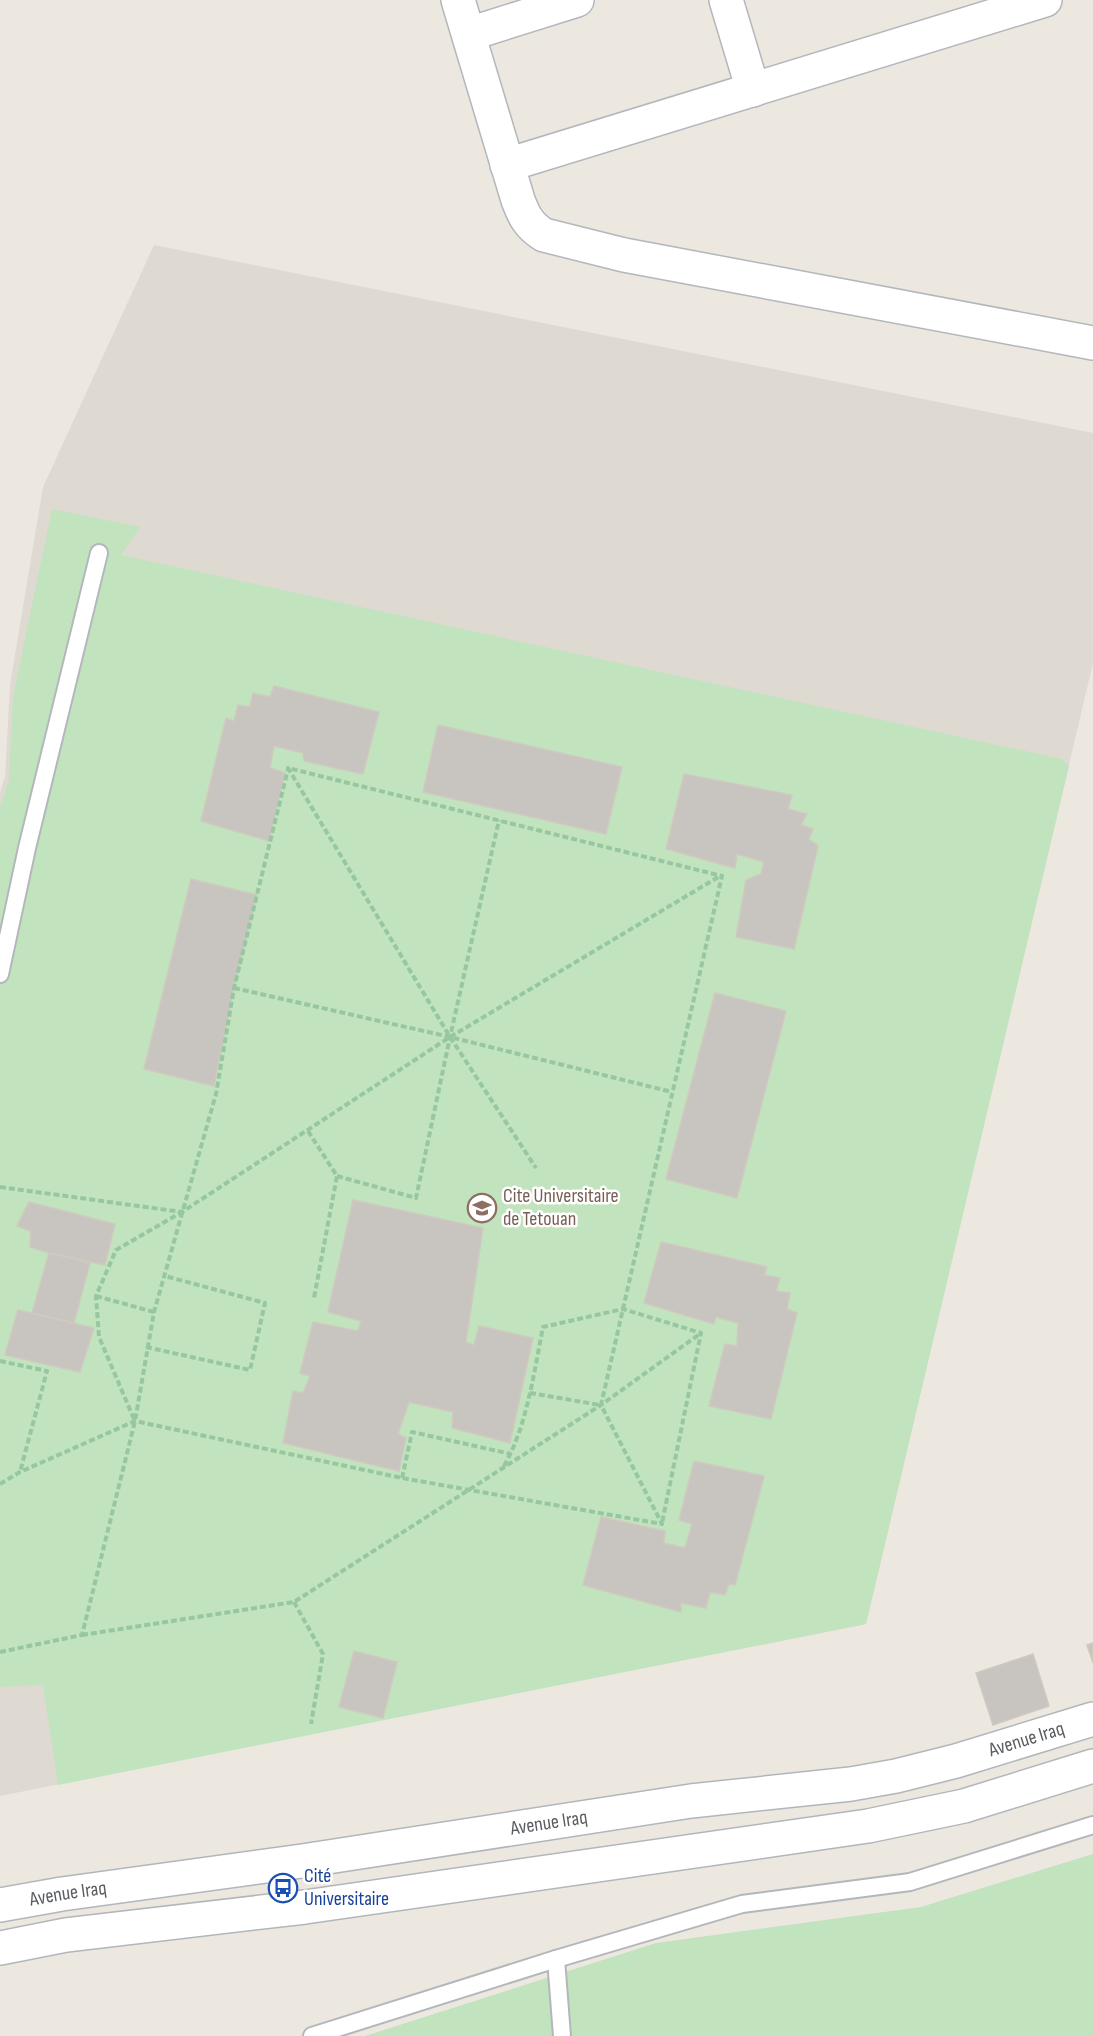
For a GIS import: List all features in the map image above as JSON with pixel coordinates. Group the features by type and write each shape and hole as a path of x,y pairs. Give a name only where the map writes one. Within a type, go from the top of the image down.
{"street":[{"path":"458,0 524,217 539,232 558,240 624,255 1093,343"},
{"path":"469,34 577,0"},
{"path":"726,0 753,90"},
{"path":"507,165 753,90 996,7 1045,0"},
{"name":"Avenue Iraq","path":"0,1905 691,1801 851,1784 896,1776 956,1761 1093,1719"},
{"name":"Avenue Iraq","path":"0,1948 66,1935 305,1907 868,1827 964,1806 1093,1766"}],"lane":[{"path":"0,975 27,848 99,553"},
{"path":"312,2036 555,1959 742,1904 910,1882 1093,1825"},
{"path":"555,1959 562,2036"}],"path":[{"path":"288,768 722,876"},
{"path":"82,1635 135,1421 146,1347 154,1312 216,1094 234,988 288,768"},
{"path":"288,768 450,1037 536,1168"},
{"path":"308,1131 337,1176 416,1198 499,820"},
{"path":"135,1421 99,1337 96,1296 116,1250 182,1212 450,1037 722,876"},
{"path":"662,1524 601,1406 722,876"},
{"path":"234,988 450,1037 672,1092"},
{"path":"314,1298 337,1176"},
{"path":"0,1187 182,1212"},
{"path":"146,1347 250,1370 265,1303 165,1276"},
{"path":"96,1296 154,1312"},
{"path":"504,1467 511,1454 530,1393 543,1327 623,1309 701,1333"},
{"path":"0,1652 82,1635 294,1602 601,1406 701,1333"},
{"path":"662,1524 701,1333"},
{"path":"0,1361 47,1371 20,1472"},
{"path":"530,1393 601,1406"},
{"path":"0,1484 20,1472 135,1421 402,1478 662,1524"},
{"path":"402,1478 412,1432 511,1454"},
{"path":"294,1602 323,1654 310,1724"}],"shaded area":[{"name":"Cite Universitaire de Tetouan","path":"154,245 1093,433 1093,663 866,1624 0,1796 0,792 5,776 10,685 43,487"}],"green space":[{"name":"Cite Universitaire de Tetouan","path":"52,509 140,527 121,555 1062,759 1069,766 866,1624 58,1785 43,1685 0,1687 0,808 9,779 13,697"},
{"path":"1093,1854 1093,2036 365,2036 656,1943 921,1907"}],"building":[{"path":"274,686 379,712 363,774 304,761 303,753 274,746 270,768 285,773 269,841 201,821 226,718 234,721 238,705 250,707 253,693 270,697"},
{"path":"438,725 622,767 606,834 423,792"},
{"path":"684,774 792,795 788,809 807,814 801,825 813,829 809,839 818,846 794,949 736,937 746,880 761,874 764,862 737,854 735,868 666,849"},
{"path":"191,879 257,895 234,988 214,1086 144,1069"},
{"path":"715,993 786,1011 737,1198 666,1179"},
{"path":"353,1200 483,1228 466,1342 474,1345 479,1326 533,1338 510,1443 452,1428 453,1412 409,1402 398,1434 406,1438 399,1471 283,1443 293,1391 303,1393 310,1376 300,1373 313,1322 358,1331 361,1321 328,1312"},
{"path":"29,1202 115,1224 105,1265 30,1247 31,1231 17,1226"},
{"path":"661,1242 767,1267 764,1275 780,1278 776,1291 790,1293 787,1309 797,1313 771,1419 709,1406 725,1344 737,1346 738,1323 716,1317 714,1324 644,1303"},
{"path":"49,1253 90,1263 74,1323 32,1313"},
{"path":"18,1310 94,1328 80,1372 5,1355"},
{"path":"694,1461 764,1476 735,1585 729,1584 725,1595 710,1592 706,1608 681,1603 681,1612 583,1585 601,1517 665,1531 664,1543 685,1548 692,1524 679,1520"},
{"path":"1093,1643 1093,1663 1087,1645"},
{"path":"354,1651 397,1662 383,1718 339,1707"},
{"path":"1033,1654 1049,1706 993,1725 976,1673"}],"place":[{"name":"Cite Universitaire de Tetouan","path":"482,1208"},
{"name":"Cité Universitaire","path":"283,1888"}]}
